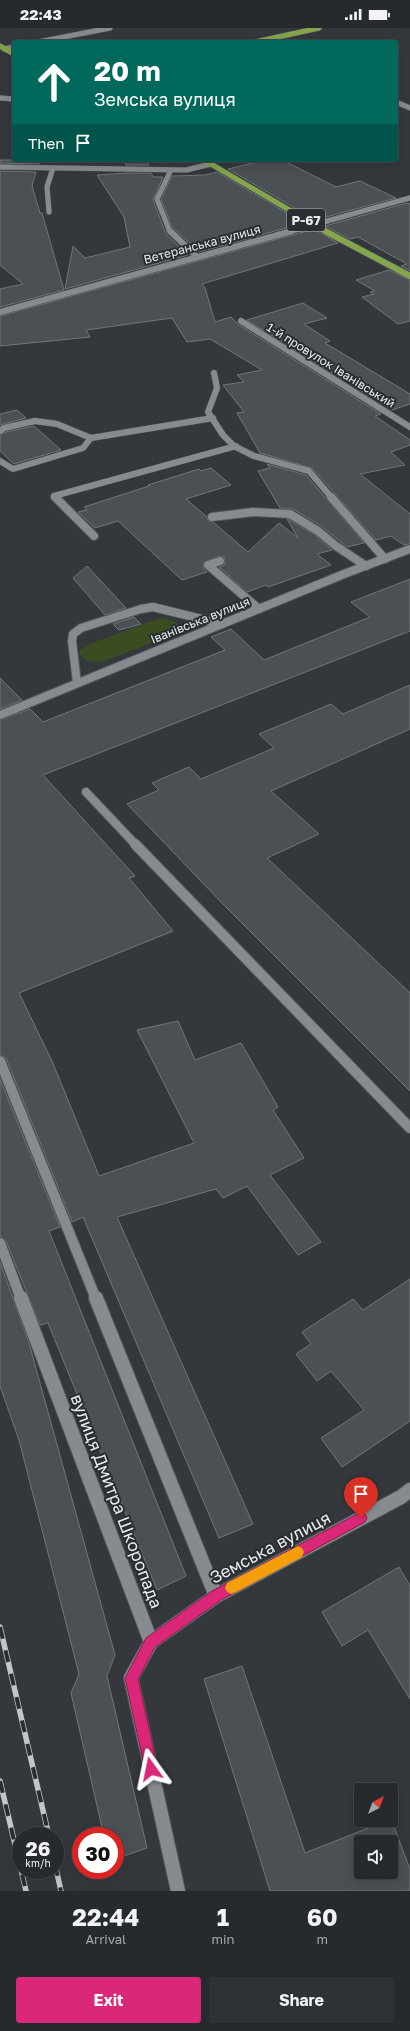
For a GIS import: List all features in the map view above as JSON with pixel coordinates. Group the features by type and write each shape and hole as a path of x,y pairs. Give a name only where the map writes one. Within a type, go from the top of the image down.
{"main road":[{"path":"273,40 319,28"},
{"path":"2,48 12,53"},
{"name":"Р-67","path":"208,162 314,225 410,276"}],"street":[{"path":"48,40 110,28"},
{"path":"2,48 12,47"},
{"path":"0,98 12,99"},
{"path":"398,103 410,108"},
{"path":"0,167 186,170 211,164"},
{"path":"49,212 47,186 53,168"},
{"path":"171,170 158,199 170,232 197,257"},
{"name":"Ветеранська вулиця","path":"0,312 410,198"},
{"name":"1-й провулок Іванівський","path":"241,321 410,427"},
{"path":"214,373 217,388 208,412 226,438 236,446 264,461 309,471 385,559"},
{"path":"0,431 4,428 35,422 57,424 91,438 212,418"},
{"path":"0,461 13,469 83,448 91,438"},
{"path":"94,536 54,496 236,446"},
{"path":"212,517 253,512 290,514 318,531 336,546 366,566"},
{"name":"Іванівська вулиця","path":"0,715 410,549"},
{"path":"220,561 208,565 259,609"},
{"path":"77,684 72,641 73,634 81,628 141,609 152,607 222,624"},
{"path":"86,792 206,919 410,1128"},
{"path":"0,1061 216,1596"},
{"name":"вулиця Дмитра Шкоропада","path":"0,1244 151,1642"},
{"name":"Земська вулиця","path":"151,1642 216,1596 400,1497 410,1490"},
{"path":"151,1642 131,1678 178,1891"}],"green space":[{"path":"160,618 171,620 181,626 178,633 104,661 91,662 80,655 80,650 92,643"}],"building":[{"path":"0,160 12,160 12,162 40,162 39,164 0,163"},
{"path":"125,162 148,162 149,165 126,165"},
{"path":"257,162 286,162 336,187 360,181 396,198 315,220 228,169"},
{"path":"0,171 36,172 32,186 40,213 42,213 64,290 0,307 0,289 23,284 0,265"},
{"path":"217,172 304,223 199,252 172,227 161,199 172,176 205,175"},
{"path":"151,173 153,177 163,177 153,200 166,234 188,255 65,289 73,246 85,258 130,247 124,217 97,175"},
{"path":"407,203 410,204 410,271 401,266 407,264 358,237 350,239 325,226"},
{"path":"314,229 338,243 202,284 205,288 215,322 231,317 239,325 381,414 375,416 410,440 410,445 391,452 405,465 360,474 410,514 410,544 404,545 391,536 376,540 312,468 260,453 237,413 244,412 223,385 244,382 237,375 262,370 210,339 187,342 172,318 86,330 90,337 0,346 0,316"},
{"path":"389,270 410,280 410,321 398,324 362,297 374,294 370,292 375,291 356,280"},
{"path":"303,303 327,318 304,324 330,341 325,343 410,394 410,404 392,410 247,320"},
{"path":"17,410 26,418 0,425 0,414"},
{"path":"34,426 61,450 14,464 0,451 0,435 6,432"},
{"path":"267,464 306,475 364,543 347,547 321,526 293,509 280,508 258,471 270,468"},
{"path":"211,468 231,485 186,499 207,517 208,521 213,522 248,552 279,523 298,538 288,519 315,535 332,550 317,554 331,565 268,587 266,585 247,592 219,567 224,565 225,562 224,557 219,556 204,562 203,567 207,572 182,580 118,521 95,528 78,512 87,510 84,507 149,486 148,485 199,469 201,471"},
{"path":"87,566 126,608 105,615 73,578"},
{"path":"410,579 410,631 43,775 135,876 129,878 173,931 19,993 52,1061 99,1176 194,1143 137,1030 178,1021 195,1060 241,1043 278,1107 273,1110 304,1158 270,1175 321,1242 298,1255 247,1186 223,1198 216,1189 117,1217 253,1524 219,1538 83,1217 72,1222 6,1058 0,1054 0,720 30,709 43,722 225,650 211,637 231,629 264,660 370,617 351,602"},
{"path":"134,617 141,624 119,630 113,624"},
{"path":"0,678 22,700 0,709"},
{"path":"410,685 410,729 271,791 319,834 267,858 410,993 410,1091 222,903 127,804 159,790 152,783 189,767 201,779 274,748 259,734 331,704 343,714"},
{"path":"0,1079 60,1227 49,1231 186,1576 157,1590 48,1323 40,1325 6,1241 0,1236"},
{"path":"0,1262 29,1343 115,1655 107,1676 147,1848 124,1856 124,1827 102,1827 71,1693 79,1674 19,1440 0,1386"},
{"path":"410,1279 410,1421 342,1467 321,1438 364,1410 331,1371 317,1381 296,1354 311,1344 302,1332 353,1299 363,1310"},
{"path":"399,1567 410,1586 410,1699 368,1630 342,1646 322,1612"},
{"path":"242,1666 305,1853 371,1827 394,1827 397,1835 354,1835 354,1879 398,1879 398,1837 410,1869 410,1891 270,1891 204,1679"}],"railway":[{"path":"0,1627 47,1827"},
{"path":"0,1781 26,1891"},
{"path":"58,1879 61,1891"}],"slow traffic":[{"path":"231,1588 298,1552"}],"route":[{"path":"151,1769 131,1678 151,1642 216,1596 361,1518"}]}
